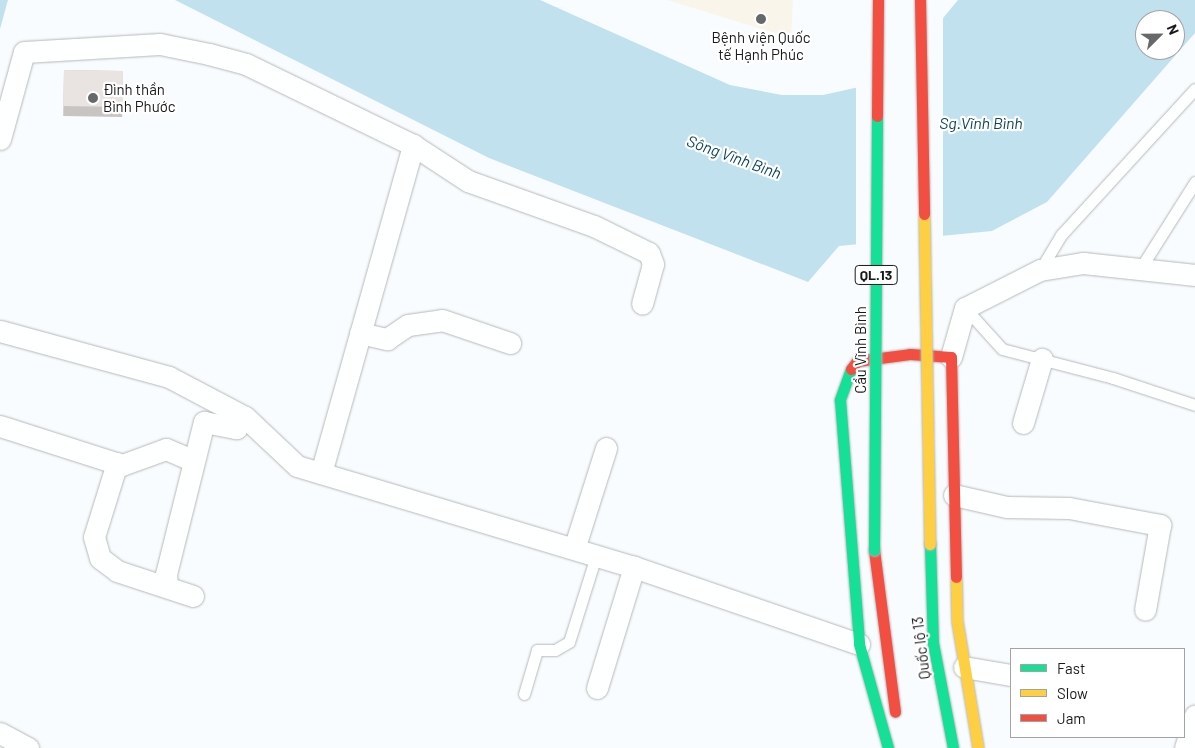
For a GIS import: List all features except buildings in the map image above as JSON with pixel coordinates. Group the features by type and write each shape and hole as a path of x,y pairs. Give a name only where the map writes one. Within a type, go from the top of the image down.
{"highway":[{"name":"Cầu Vĩnh Bình","path":"878,0 874,550 886,670 898,728"},
{"name":"Quốc lộ 13","path":"920,0 933,643 952,748"},
{"path":"888,748 859,644 840,400 844,376 857,361 869,358 951,357 957,621 978,748"}],"street":[{"path":"0,140 24,52 160,44 246,64 413,145 468,181 594,226 649,253 653,264 642,304"},
{"path":"321,473 413,145"},
{"path":"951,357 964,308 1040,270 1083,263 1195,275"},
{"path":"360,333 387,339 408,325 442,320 510,343"},
{"path":"0,331 169,377 245,417 297,466 634,567 859,644"},
{"path":"1024,423 1042,359"},
{"path":"167,585 166,574 204,422 236,428 245,417"},
{"path":"0,426 117,463 166,449 194,462"},
{"path":"574,549 606,448"},
{"path":"117,463 94,537 100,558 118,571 167,585 193,596"},
{"path":"954,495 1006,507 1069,508 1160,525 1145,610"},
{"path":"597,688 634,567"},
{"path":"964,667 1010,674"},
{"path":"1185,748 1195,716"},
{"path":"0,733 28,748"}],"lane":[{"path":"1040,270 1061,235 1195,89"},
{"path":"1140,269 1195,182"},
{"path":"964,308 1002,349 1042,359 1195,405"},
{"path":"524,694 537,650 555,650 569,642 596,556"}],"shaded area":[{"name":"Bệnh viện Quốc tế Hạnh Phúc","path":"667,0 793,0 791,38"}],"water":[{"path":"0,0 8,0 0,29"},
{"name":"Sg.Vĩnh Bình","path":"175,0 540,0 730,85 782,95 823,95 859,87 891,70 924,41 958,0 1195,0 1195,33 1185,44 1185,10 1135,10 1135,60 1171,60 1047,202 992,231 839,246 808,282 489,158"}],"pier":[{"path":"943,14 943,240 856,247 856,85 889,68"}],"traffic: fast":[{"path":"874,550 877,116"},
{"path":"851,369 840,400 859,644 888,748"},
{"path":"930,544 933,643 953,748"}],"traffic: slow":[{"path":"924,214 930,544"},
{"path":"956,577 957,621 978,748"}],"traffic: jam":[{"path":"877,116 878,0"},
{"path":"920,0 924,214"},
{"path":"851,369 857,361 910,354 951,357 956,577"},
{"path":"874,550 895,712"}],"place":[{"name":"Bệnh viện Quốc tế Hạnh Phúc","path":"761,19"},
{"name":"Đình thần Bình Phước","path":"93,98"}],"water label":[{"name":"Sông Vĩnh Bình","path":"734,157"}]}
